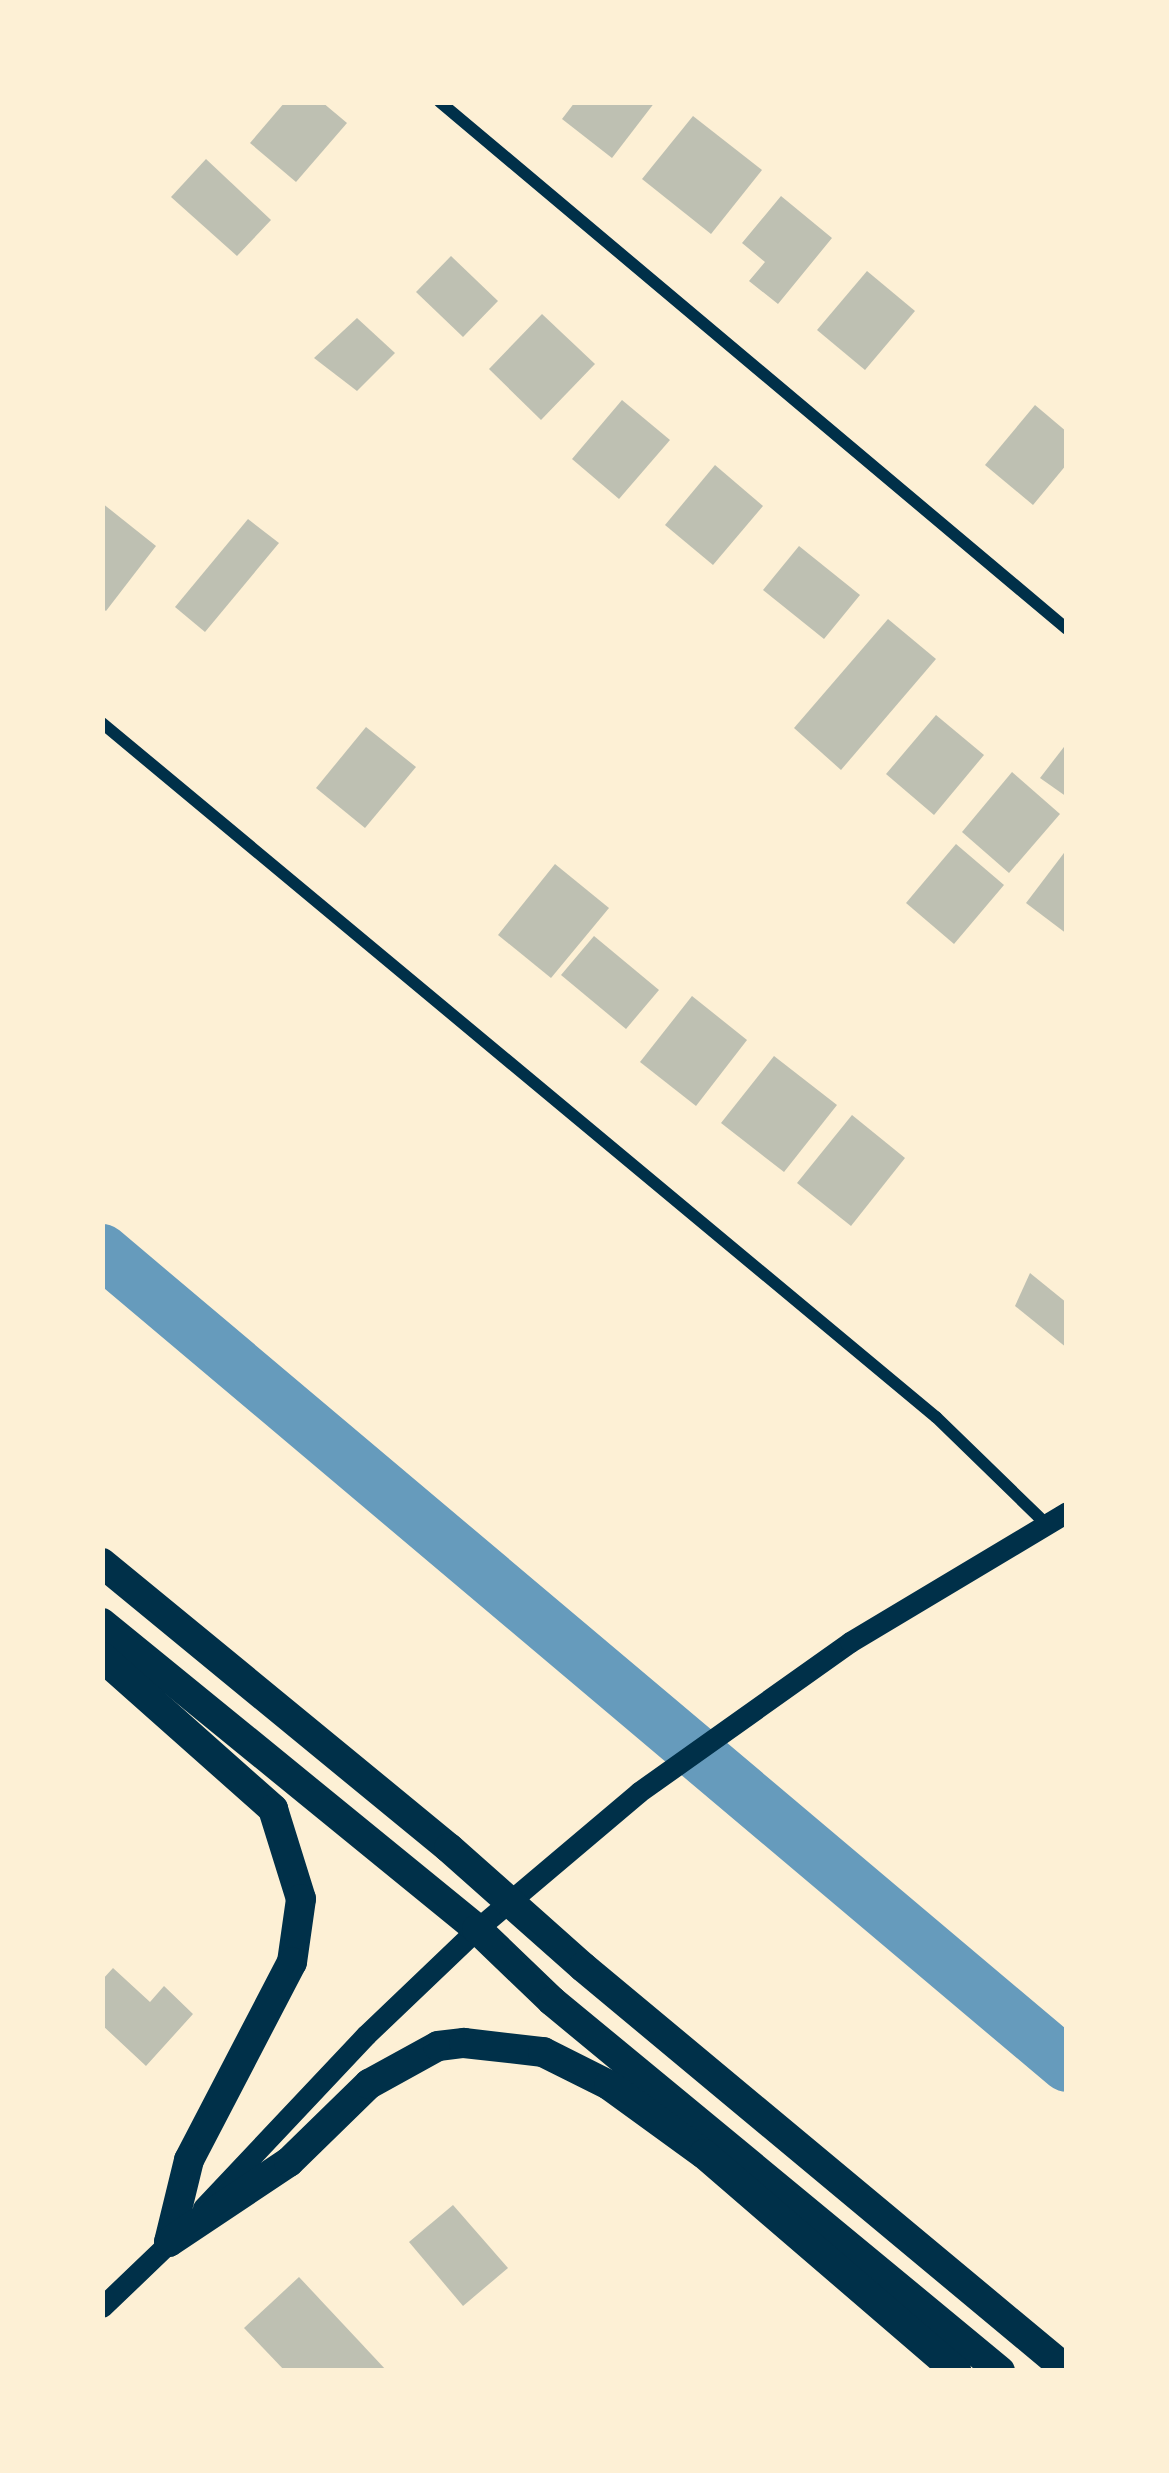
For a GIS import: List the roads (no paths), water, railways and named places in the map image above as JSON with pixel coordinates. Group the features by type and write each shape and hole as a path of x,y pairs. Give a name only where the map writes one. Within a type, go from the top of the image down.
{"main road":[{"path":"102,1564 449,1848 509,1904 1067,2370"},
{"path":"102,1623 477,1929 552,2001 1000,2371"},
{"path":"102,1657 272,1809 301,1899 292,1962 189,2160 170,2242"},
{"path":"170,2242 289,2162 369,2084 438,2046 464,2043 543,2052 609,2085 704,2154 956,2371"}],"street":[{"path":"440,102 1067,629"},
{"path":"102,723 936,1417 1046,1524"},
{"path":"102,2307 477,1929 639,1792 850,1642 1067,1512"}],"waterway":[{"path":"102,1251 1067,2065"}]}
